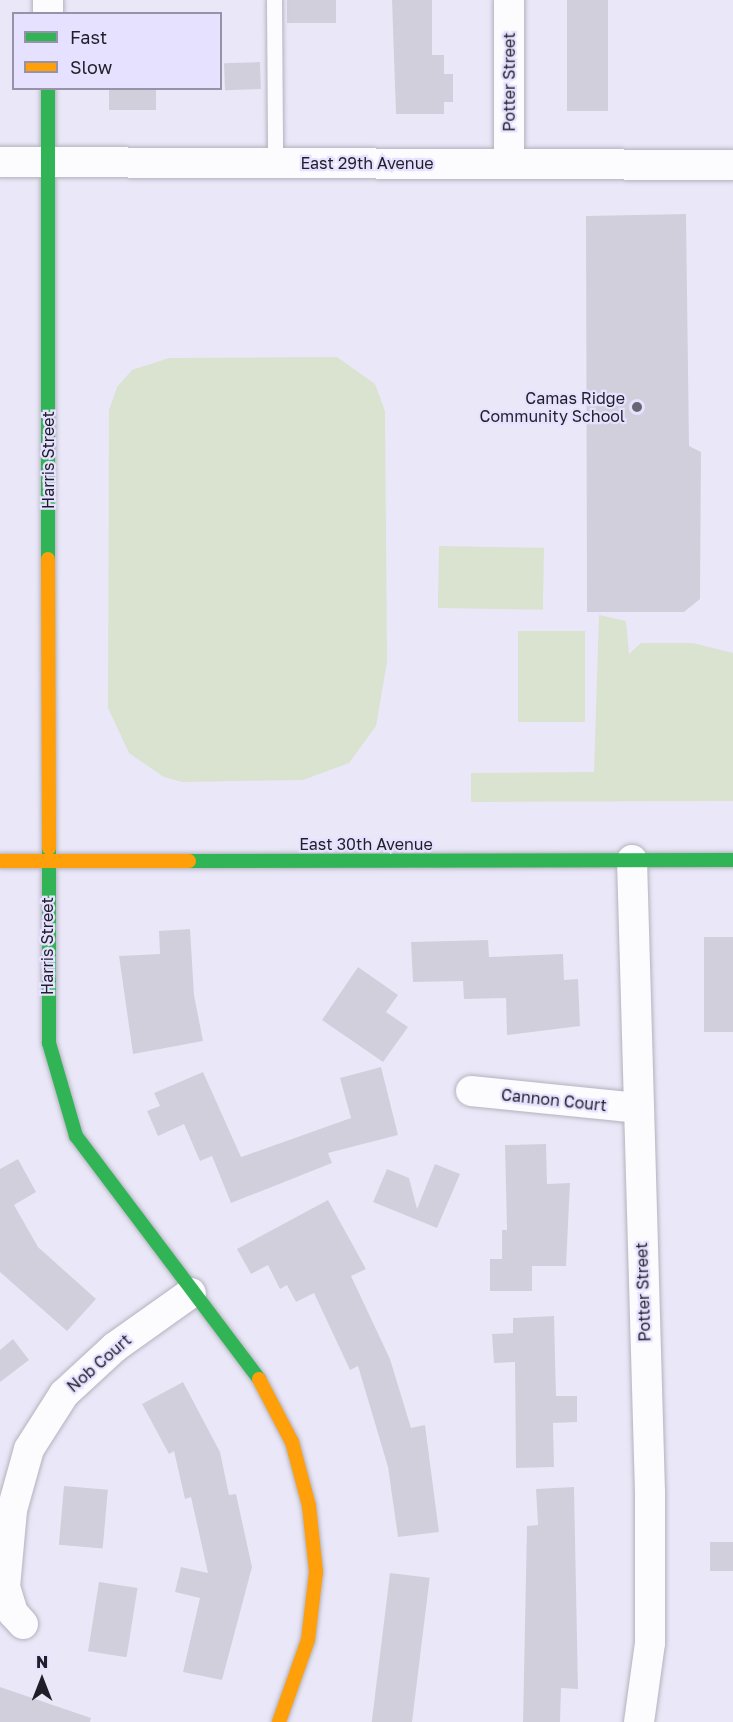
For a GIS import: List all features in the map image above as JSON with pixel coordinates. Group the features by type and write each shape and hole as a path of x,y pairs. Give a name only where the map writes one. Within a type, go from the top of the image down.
{"street":[{"name":"Potter Street","path":"509,0 509,164"},
{"name":"Harris Street","path":"48,90 46,988 58,1086 76,1136 191,1293 261,1382 292,1442 309,1506 316,1572 308,1640 279,1722"},
{"name":"East 29th Avenue","path":"0,162 733,165"},
{"name":"Potter Street","path":"632,860 650,1643 639,1722"},
{"name":"East 30th Avenue","path":"0,861 733,860"},
{"name":"Cannon Court","path":"471,1091 637,1108"},
{"name":"Nob Court","path":"23,1623 13,1613 5,1587 12,1510 29,1449 64,1394 115,1347 191,1293"}],"lane":[{"path":"274,0 275,163"}],"green space":[{"path":"337,357 375,384 385,411 387,662 376,726 349,763 303,780 182,782 164,777 129,753 108,708 109,410 117,387 132,370 169,358"},
{"path":"439,546 544,548 543,610 438,608"},
{"path":"599,615 626,621 629,654 641,643 693,643 733,653 733,801 471,802 471,773 594,772"},
{"path":"518,631 585,631 585,722 518,722"}],"building":[{"path":"287,0 336,0 336,23 287,23"},
{"path":"392,0 432,0 432,55 444,55 444,74 453,74 453,102 444,102 444,114 396,114"},
{"path":"567,0 608,0 608,111 567,111"},
{"path":"260,62 261,89 225,90 224,63"},
{"path":"109,90 156,90 156,110 109,110"},
{"name":"Camas Ridge Community School","path":"686,214 689,446 701,452 700,599 684,612 587,612 586,216"},
{"path":"190,929 194,995 203,1041 133,1054 119,956 160,954 159,931"},
{"path":"704,937 733,937 733,1032 704,1032"},
{"path":"488,940 489,957 563,954 564,980 578,979 580,1026 507,1035 506,998 464,999 463,981 413,982 411,942"},
{"path":"358,967 398,995 386,1012 408,1027 383,1062 322,1020"},
{"path":"381,1067 398,1135 328,1153 332,1163 231,1203 212,1156 200,1161 184,1124 158,1136 147,1111 160,1106 154,1093 203,1072 241,1157 351,1118 340,1078"},
{"path":"546,1144 547,1184 570,1183 566,1266 532,1266 532,1291 490,1291 490,1259 502,1259 502,1230 507,1230 505,1145"},
{"path":"18,1159 36,1192 14,1205 38,1247 96,1299 67,1331 0,1272 0,1169"},
{"path":"435,1164 460,1174 437,1228 373,1202 387,1169 409,1178 417,1209"},
{"path":"328,1200 366,1269 351,1276 390,1359 411,1428 425,1425 439,1532 398,1537 388,1467 358,1366 350,1370 314,1293 296,1302 287,1285 280,1289 268,1265 251,1274 237,1249"},
{"path":"554,1316 556,1396 577,1396 577,1422 553,1423 554,1467 516,1468 515,1362 494,1363 492,1334 513,1333 513,1318"},
{"path":"13,1339 29,1360 0,1382 0,1350"},
{"path":"183,1382 220,1452 229,1495 236,1494 252,1567 222,1680 183,1672 200,1598 175,1592 181,1567 208,1573 191,1497 185,1499 174,1451 169,1454 142,1404"},
{"path":"64,1486 108,1490 103,1549 59,1545"},
{"path":"574,1487 578,1689 561,1688 560,1722 523,1722 527,1526 538,1525 536,1489"},
{"path":"710,1542 733,1542 733,1571 710,1571"},
{"path":"390,1573 430,1578 412,1722 372,1722"},
{"path":"99,1582 138,1588 127,1657 88,1651"},
{"path":"0,1687 91,1718 90,1722 0,1722"}],"traffic: fast":[{"path":"48,90 48,559"},
{"path":"49,848 49,1043 76,1136 259,1379"},
{"path":"189,861 733,860"}],"traffic: slow":[{"path":"48,559 49,848"},
{"path":"0,861 189,861"},
{"path":"259,1379 292,1442 309,1506 316,1572 308,1640 279,1722"}],"place":[{"name":"Camas Ridge Community School","path":"637,407"}]}
